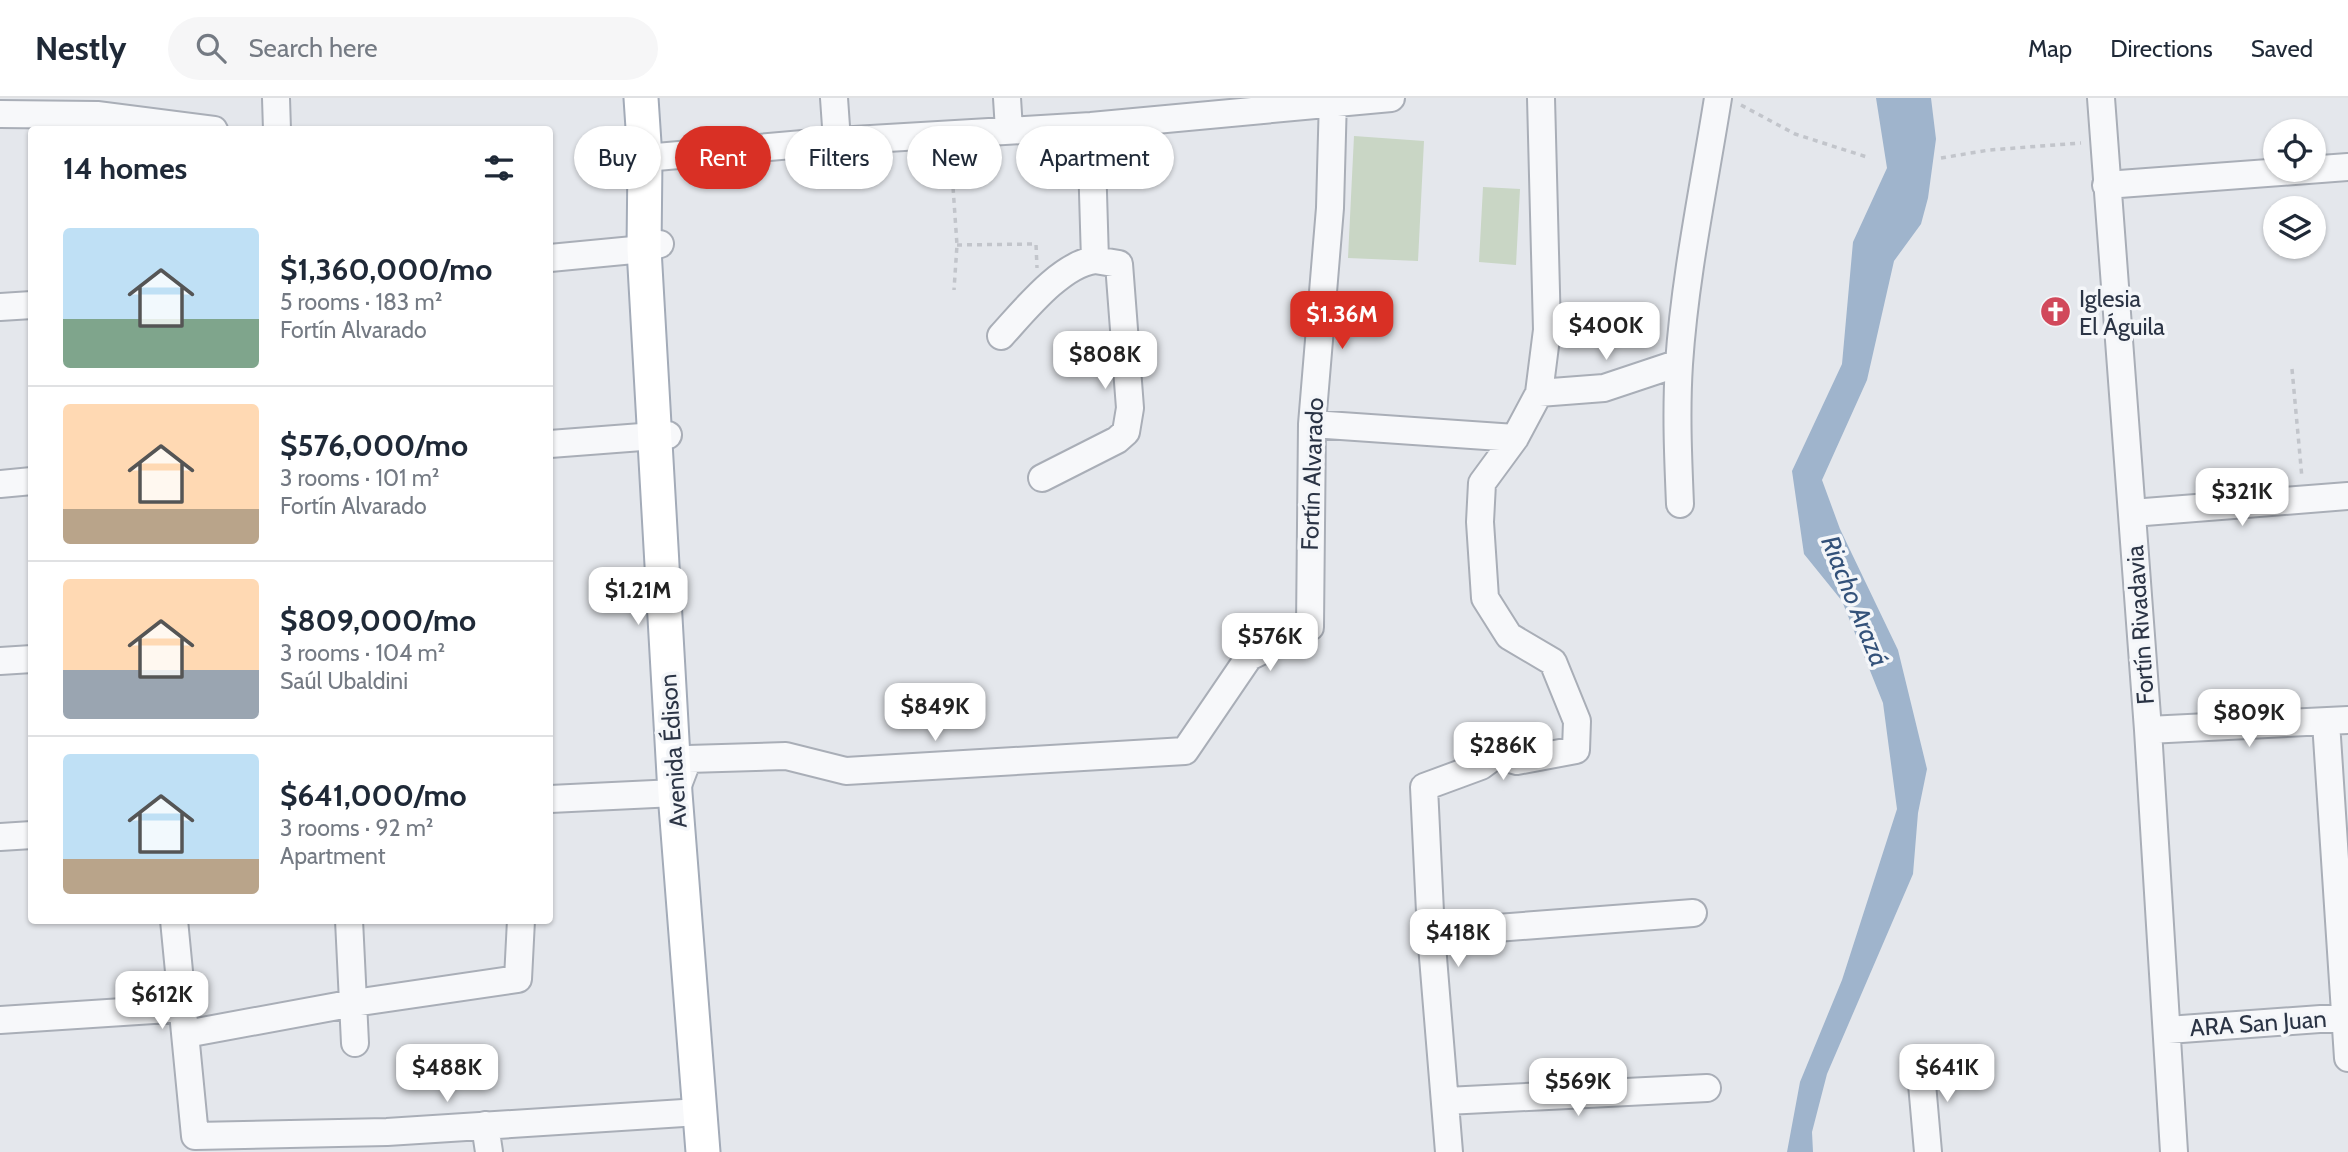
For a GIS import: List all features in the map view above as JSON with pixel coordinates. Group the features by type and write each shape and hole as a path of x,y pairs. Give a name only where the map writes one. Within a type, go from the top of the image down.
{"main road":[{"name":"Avenida Édison","path":"641,98 646,126"},
{"name":"Avenida Édison","path":"653,126 654,98"},
{"name":"Avenida Édison","path":"651,189 675,793 703,1152"},
{"name":"Avenida Édison","path":"661,436 688,759 699,973 713,1152"}],"street":[{"path":"276,98 277,126"},
{"path":"834,98 836,126"},
{"path":"1007,98 1009,130"},
{"path":"1091,126 1333,101 1391,98"},
{"path":"1449,1152 1431,933 1424,787 1481,766 1496,755 1517,761 1576,750 1577,721 1553,662 1509,636 1485,598 1480,522 1482,483 1515,438 1539,393 1547,330 1541,98"},
{"name":"Fortín Rivadavia","path":"2101,98 2148,730 2174,1152"},
{"name":"Fortín Alvarado","path":"688,759 786,756 846,771 1185,751 1249,657 1310,627 1312,424 1330,208 1333,101"},
{"path":"1680,504 1676,434 1679,363 1693,248 1728,101"},
{"path":"0,114 118,115 188,126"},
{"path":"1002,131 1016,130"},
{"path":"661,157 785,146"},
{"path":"2106,185 2348,167"},
{"path":"1093,189 1095,260"},
{"path":"553,258 652,247"},
{"path":"1002,336 1038,297 1081,262 1095,260 1119,264 1130,408 1126,432 1117,440 1042,478"},
{"path":"0,307 28,305"},
{"path":"1539,393 1604,388 1679,363"},
{"path":"1312,424 1515,438"},
{"path":"553,444 661,436"},
{"path":"0,484 28,481"},
{"path":"2132,513 2348,496"},
{"path":"0,660 28,659"},
{"path":"2148,730 2337,721 2348,1058"},
{"path":"553,799 675,793 688,759"},
{"path":"0,837 28,835"},
{"path":"1431,933 1693,913"},
{"path":"174,924 195,1136 232,1144 388,1142 485,1125 699,1112"},
{"path":"349,924 355,1043"},
{"path":"0,1020 185,1021 354,1003 517,979 521,924"},
{"name":"ARA San Juan","path":"2168,1030 2346,1017"},
{"path":"1920,1061 1928,1152"},
{"path":"1446,1101 1707,1088"},
{"path":"485,1125 489,1152"}],"path":[{"path":"1728,101 1795,134 1870,158"},
{"path":"1941,158 1989,150 2104,141"},
{"path":"953,189 957,245 954,290"},
{"path":"957,245 1036,244 1038,297"},
{"path":"2292,369 2304,499"}],"green space":[{"path":"1354,136 1424,141 1418,261 1348,258"},
{"path":"1483,187 1520,189 1516,265 1479,262"}],"water":[{"name":"Riacho Arazá","path":"1876,98 1931,98 1936,139 1928,198 1921,224 1894,261 1867,380 1822,480 1840,529 1898,650 1927,769 1918,813 1913,874 1827,1074 1812,1132 1813,1152 1787,1152 1800,1082 1842,980 1897,809 1883,703 1842,601 1804,554 1792,471 1842,364 1853,242 1887,168"}],"place":[{"name":"Iglesia El Águila","path":"2056,312"}]}
